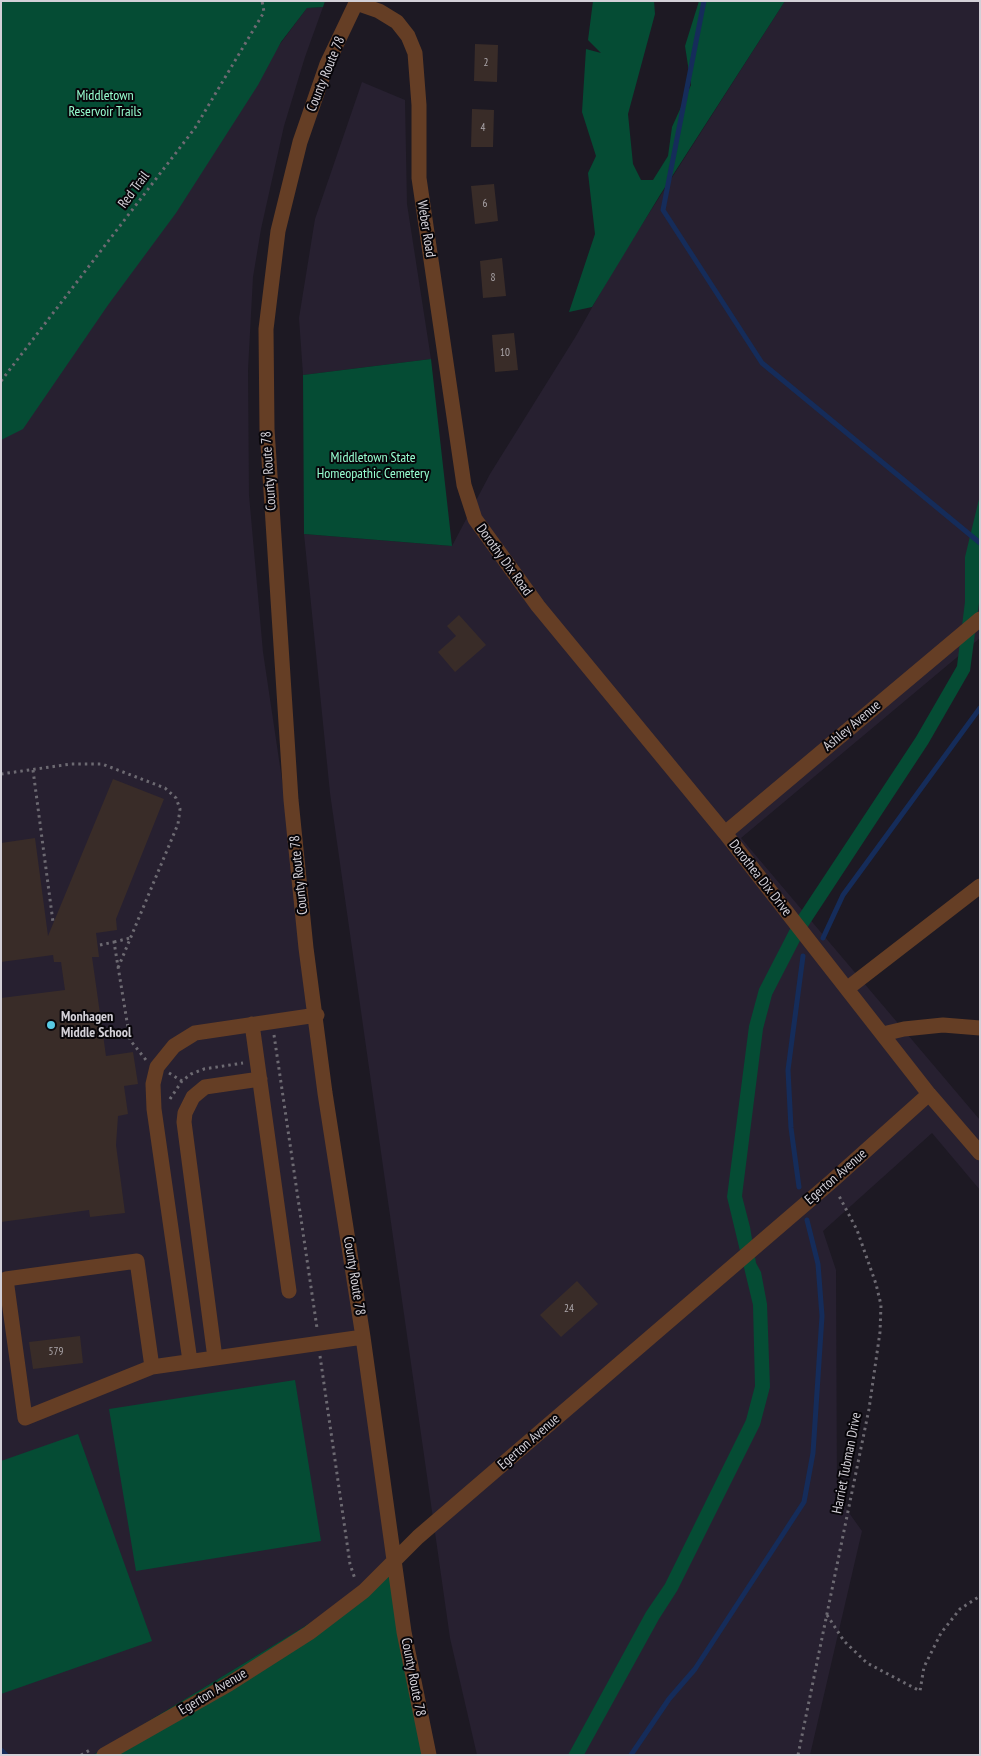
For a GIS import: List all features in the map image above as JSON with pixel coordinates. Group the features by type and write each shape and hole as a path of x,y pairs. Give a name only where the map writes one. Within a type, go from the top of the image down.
{"street":[{"name":"Weber Road","path":"357,2 379,10 397,22 408,36 415,53 419,105 418,178 464,484"},
{"name":"County Route 78","path":"357,2 327,64 300,142 278,231 266,329 266,429 292,800 306,948 317,1015 325,1093 363,1337 404,1632 429,1755"},
{"name":"Dorothy Dix Road","path":"464,484 475,519 538,606"},
{"name":"Dorothea Dix Drive","path":"538,606 725,833 816,952 848,988 929,1094 980,1153"},
{"name":"Ashley Avenue","path":"725,833 980,618"},
{"path":"848,988 980,886"},
{"path":"202,1360 154,1109 153,1084 157,1067 184,1038 203,1031 317,1015"},
{"path":"252,1024 289,1291"},
{"path":"882,1034 904,1029 943,1025 980,1028"},
{"path":"202,1360 186,1112 193,1097 205,1087 260,1079"},
{"name":"Egerton Avenue","path":"104,1755 229,1684 309,1633 364,1591 418,1537 832,1181 929,1094"},
{"path":"152,1367 137,1261 6,1279 25,1418 152,1367 363,1337"}],"path":[{"name":"Red Trail","path":"1,381 195,128 264,12 262,1"},
{"path":"1,774 78,764 102,764 165,788 176,798 180,808 178,824 118,968"},
{"path":"33,770 53,922"},
{"path":"100,945 131,938"},
{"path":"114,942 130,1040 145,1060 182,1080"},
{"path":"273,1030 318,1335"},
{"name":"Harriet Tubman Drive","path":"798,1755 869,1409 881,1305 876,1284 857,1230 832,1181"},
{"path":"320,1353 350,1564 356,1582"},
{"path":"827,1614 844,1641 867,1663 920,1691 924,1667 941,1633 960,1609 980,1596"}],"shaded area":[{"path":"785,1 980,1 980,638 741,838 980,1120 980,1190 932,1133 823,1231 836,1270 837,1496 862,1531 810,1755 477,1755 450,1638 330,793 304,534 452,546 490,474 576,336 616,265"},
{"path":"323,7 305,57 284,126 261,229 253,277 248,370 249,495 263,652 317,1015 392,1560 325,1614 93,1755 1,1755 1,417 307,8"},
{"path":"362,82 405,100 407,204 431,359 303,375 299,318 315,219"}],"green space":[{"name":"Middletown Reservoir Trails","path":"1,1 325,1 323,7 307,8 281,42 258,85 176,213 108,305 23,429 1,440"},
{"path":"593,1 654,1 655,14 628,114 633,164 641,180 653,180 668,156 672,127 691,85 685,46 699,1 785,1 660,195 592,307 569,312 595,234 588,173 596,156 582,112 586,49 601,53 588,40"},
{"name":"Middletown State Homeopathic Cemetery","path":"431,359 452,546 304,534 303,375"},
{"path":"980,495 979,603 970,671 928,744 805,931 772,995 763,1029 742,1196 767,1304 770,1387 760,1425 677,1591 659,1619 584,1755 568,1755 646,1612 665,1584 746,1420 755,1386 753,1305 727,1197 749,1026 759,989 792,925 916,737 957,666 965,602 965,557"},
{"path":"295,1380 321,1541 136,1571 109,1409"},
{"path":"78,1434 152,1641 1,1694 1,1461"},
{"path":"392,1560 428,1755 93,1755 325,1614"}],"building":[{"path":"475,44 498,45 497,82 474,81"},
{"path":"472,109 494,110 493,147 471,147"},
{"path":"494,184 498,221 475,224 471,186"},
{"path":"502,258 506,296 483,298 480,261"},
{"path":"514,333 518,370 495,372 492,335"},
{"path":"459,615 486,645 455,672 438,652 456,636 447,626"},
{"name":"Monhagen Middle School","path":"113,779 164,799 116,919 117,930 96,933 99,957 92,957 106,1056 133,1052 138,1084 124,1086 128,1114 118,1116 116,1145 125,1213 90,1217 89,1210 1,1222 1,998 65,990 61,962 54,962 53,955 1,962 1,843 35,838 48,936"},
{"path":"577,1281 598,1304 561,1337 540,1315"},
{"path":"80,1336 83,1363 33,1369 29,1342"}],"waterway":[{"path":"704,1 663,210 762,363 980,543"},
{"path":"823,938 843,895 980,708"},
{"path":"799,1187 791,1128 788,1070 803,956"},
{"path":"631,1755 669,1699 695,1669 804,1502 813,1453 822,1316 818,1264 807,1220"},
{"path":"1,1750 6,1755"}],"place":[{"name":"Monhagen Middle School","path":"51,1025"}]}
